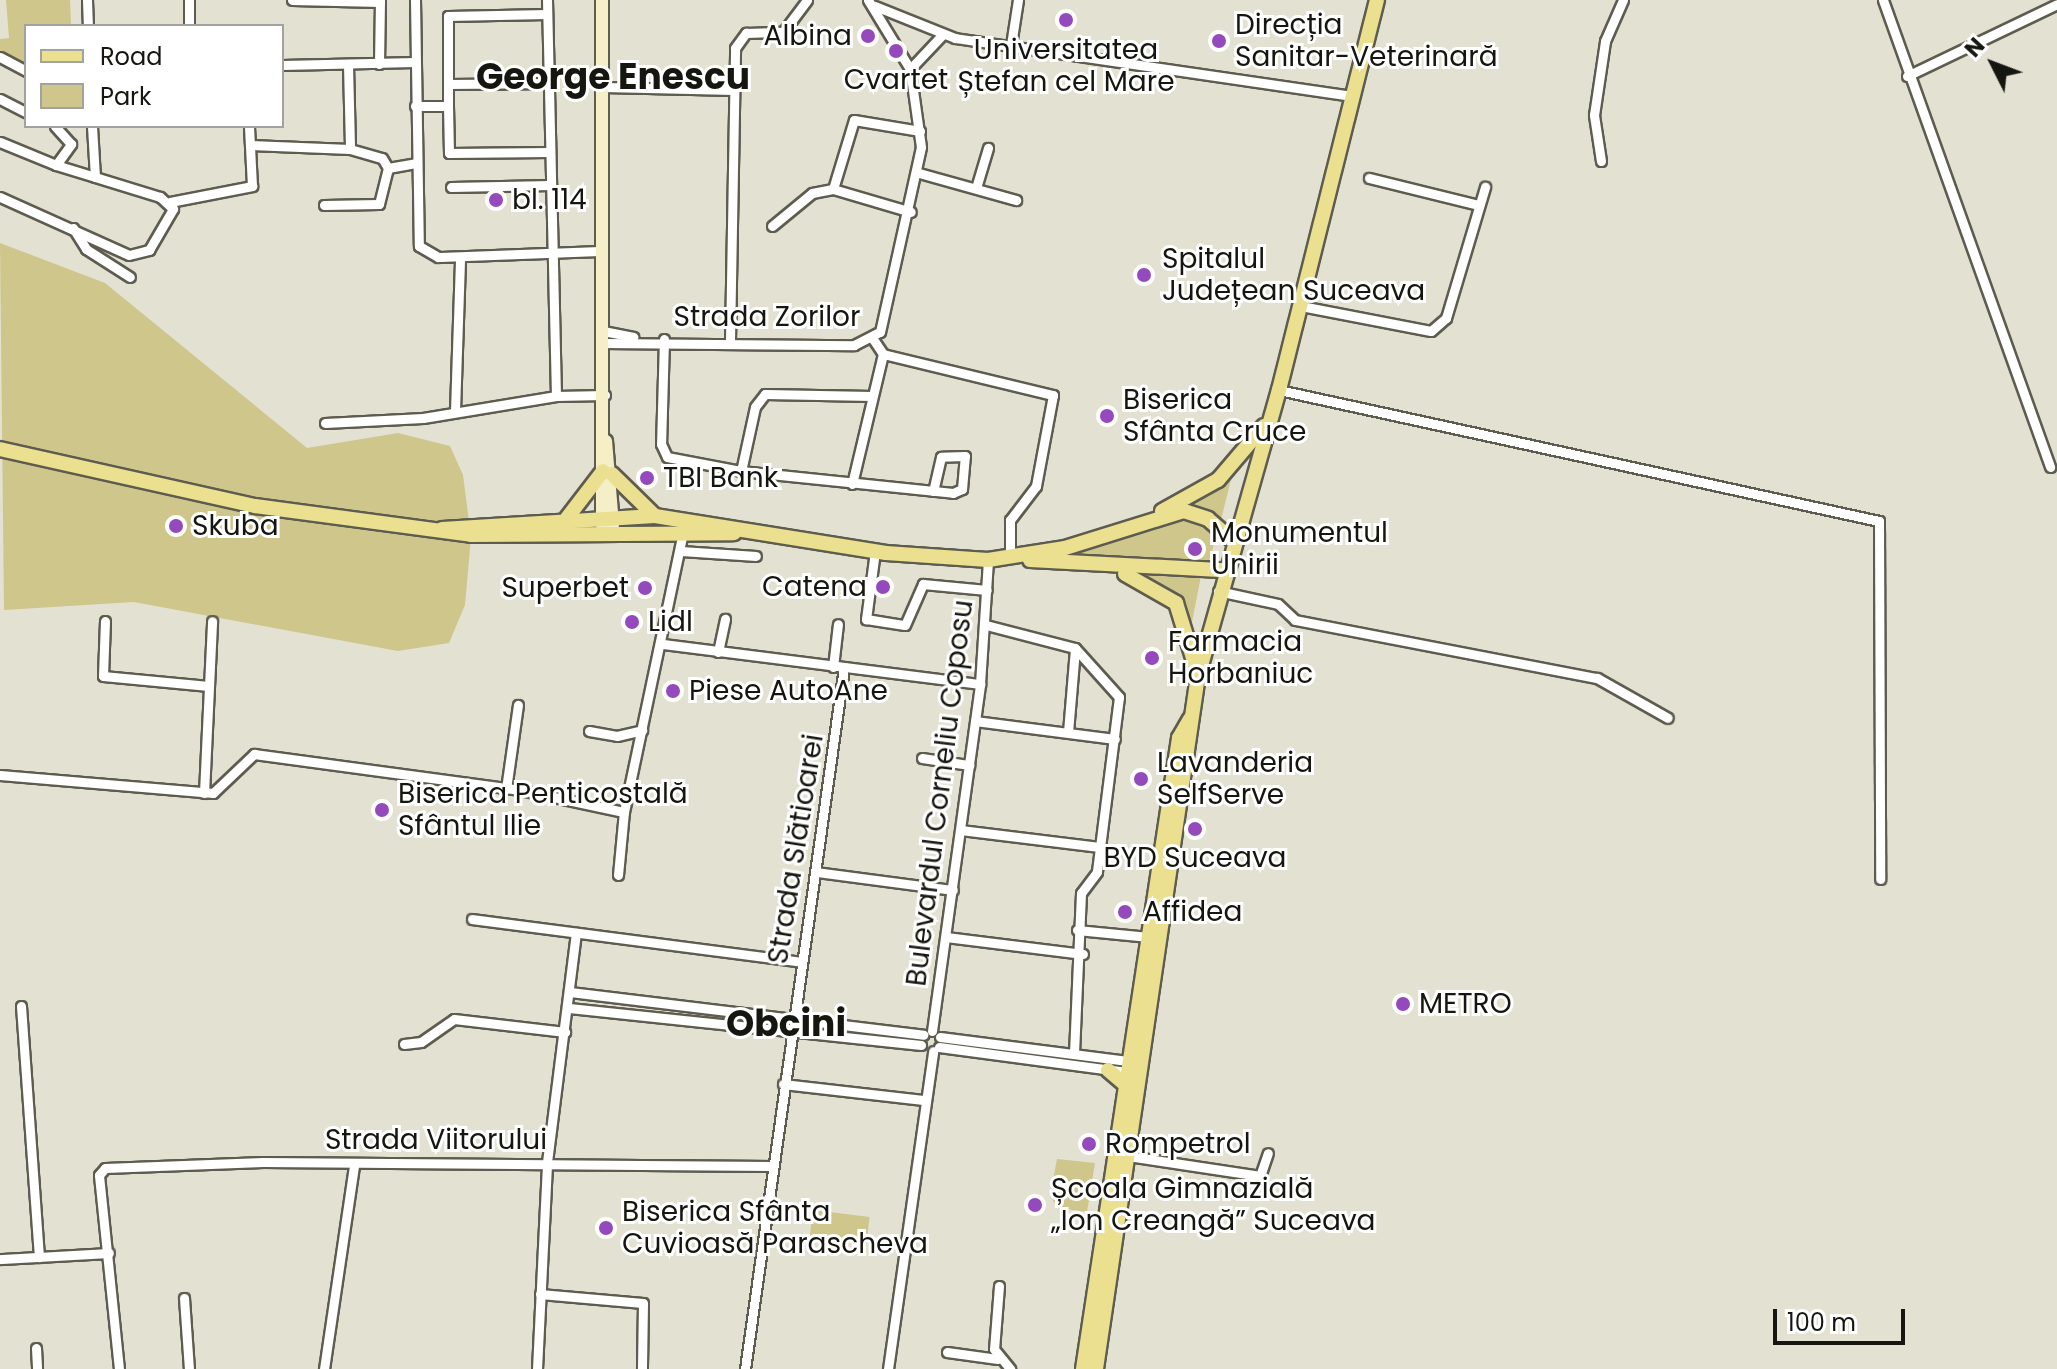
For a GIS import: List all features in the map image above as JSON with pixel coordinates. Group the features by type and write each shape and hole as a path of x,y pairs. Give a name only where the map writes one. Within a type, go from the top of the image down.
{"main road":[{"path":"602,0 602,251 608,522"},
{"path":"1083,1369 1193,742 1190,719 1198,676 1232,540 1274,410 1377,0"},
{"path":"0,451 255,506 442,529 608,522 655,516 875,551 988,560 1065,548 1151,516 1229,471 1274,410"},
{"path":"607,472 655,516"},
{"path":"567,518 607,472"},
{"path":"1151,516 1194,512 1232,540"},
{"path":"442,529 567,518 683,531 747,533"},
{"path":"1010,558 1101,567 1224,570"},
{"path":"1101,567 1152,584 1176,603 1198,676"},
{"path":"1096,1369 1128,1156 1133,1071 1149,937 1179,738 1190,719"},
{"path":"1108,1070 1133,1071"}],"street":[{"path":"87,0 88,24"},
{"path":"189,0 189,24"},
{"path":"292,0 380,1 379,64"},
{"path":"415,0 419,246 430,256 460,257 602,251"},
{"path":"547,0 556,396"},
{"path":"730,341 734,90 741,35 783,32 807,0"},
{"path":"1011,45 1018,0"},
{"path":"1601,161 1594,115 1605,41 1623,0"},
{"path":"1883,0 1907,76 2050,467"},
{"path":"1907,76 1961,56 2056,2"},
{"path":"871,3 942,35 1353,96"},
{"name":"Strada Zorilor","path":"603,337 730,341 873,339 885,322 911,212 919,173 920,131 910,69 871,3"},
{"path":"547,14 448,16 449,153 550,152"},
{"path":"910,69 942,35"},
{"path":"0,57 24,70"},
{"path":"284,65 415,62"},
{"path":"348,65 350,149"},
{"path":"448,84 549,83"},
{"path":"603,87 734,90"},
{"path":"0,99 24,111"},
{"path":"415,106 448,106"},
{"path":"833,189 854,120 920,131"},
{"path":"56,165 71,144 57,128"},
{"path":"92,128 95,177"},
{"path":"0,142 56,165 170,202 252,186 249,128"},
{"path":"250,145 350,149 382,158 388,168 379,204 324,205"},
{"path":"976,188 988,148"},
{"path":"388,168 416,163"},
{"path":"919,173 1016,200"},
{"path":"1369,178 1479,205"},
{"path":"451,187 551,185"},
{"path":"1301,306 1431,331 1446,318 1485,187"},
{"path":"772,226 812,193 833,189 911,212"},
{"path":"0,197 129,255 143,254 167,230 170,202"},
{"path":"73,228 86,249 130,277"},
{"path":"455,411 460,257"},
{"path":"664,339 661,444 667,457 741,471 852,484 953,493 962,489 968,461 962,454 941,457 933,491"},
{"path":"873,339 883,354 1053,395 1036,486 1017,506 1010,558"},
{"path":"852,484 883,354"},
{"path":"1279,390 1879,521 1880,879"},
{"path":"741,471 755,407 765,394 872,396"},
{"path":"325,423 455,411 556,396 605,395"},
{"path":"618,875 624,812 663,644 683,531"},
{"path":"681,551 756,556"},
{"path":"875,551 866,619 905,625 923,584 987,590"},
{"name":"Bulevardul Corneliu Coposu","path":"888,1369 980,684 988,560"},
{"path":"1218,591 1278,604 1295,620 1597,678 1668,718"},
{"path":"718,652 725,619"},
{"path":"105,621 103,676 209,686"},
{"path":"204,793 212,621"},
{"path":"833,667 838,624"},
{"path":"986,625 1075,648 1119,697 1095,879 1081,893 1077,930 1083,954 1074,1053"},
{"path":"663,644 980,684"},
{"path":"1068,732 1075,648"},
{"name":"Strada Slătioarei","path":"745,1369 789,1031 816,872 844,667"},
{"path":"506,789 518,705"},
{"path":"975,721 1115,739"},
{"path":"589,731 617,736 642,730"},
{"path":"0,775 204,793 222,788 241,759 254,754 506,789 624,812"},
{"path":"922,758 969,765"},
{"path":"961,830 1099,847"},
{"path":"816,872 953,890"},
{"path":"472,919 801,962"},
{"path":"1077,930 1149,937"},
{"path":"537,1369 547,1162 569,1008 576,933"},
{"path":"946,937 1083,954"},
{"path":"570,992 791,1018 1108,1070"},
{"path":"21,1006 39,1257"},
{"path":"569,1008 789,1031 1074,1053 1133,1071"},
{"path":"404,1044 421,1042 454,1019 565,1032"},
{"path":"783,1084 923,1100"},
{"path":"1128,1156 1260,1176 1268,1153"},
{"name":"Strada Viitorului","path":"109,1253 101,1171 248,1162 772,1166"},
{"path":"324,1369 354,1165"},
{"path":"0,1259 109,1253 119,1369"},
{"path":"998,1359 999,1286"},
{"path":"540,1294 643,1303 642,1369"},
{"path":"184,1298 189,1369"},
{"path":"36,1348 37,1369"},
{"path":"947,1352 998,1359 1010,1369"}],"green space":[{"path":"6,0 70,0 71,24 24,24 24,65 0,54 0,39 9,38"},
{"path":"0,243 105,283 307,448 398,433 450,446 463,475 471,537 465,605 449,643 398,651 134,602 4,610"},
{"path":"1232,475 1221,520 1187,505"},
{"path":"1184,515 1217,535 1208,564 1057,559"},
{"path":"1132,572 1201,576 1191,627 1171,592"},
{"path":"1057,1159 1095,1163 1087,1212 1058,1208 1050,1196"},
{"path":"813,1210 870,1217 866,1244 810,1237"}],"place":[{"name":"Universitatea Ștefan cel Mare","path":"1066,20"},
{"name":"Albina","path":"868,36"},
{"name":"Direcția Sanitar-Veterinară","path":"1219,41"},
{"name":"Cvartet","path":"896,51"},
{"name":"bl. 114","path":"496,200"},
{"name":"Spitalul Județean Suceava","path":"1144,275"},
{"name":"Biserica Sfânta Cruce","path":"1107,416"},
{"name":"TBI Bank","path":"647,478"},
{"name":"Skuba","path":"176,526"},
{"name":"Monumentul Unirii","path":"1195,549"},
{"name":"Catena","path":"883,587"},
{"name":"Superbet","path":"645,588"},
{"name":"Lidl","path":"632,622"},
{"name":"Farmacia Horbaniuc","path":"1152,658"},
{"name":"Piese AutoAne","path":"673,691"},
{"name":"Lavanderia SelfServe","path":"1141,779"},
{"name":"Biserica Penticostală Sfântul Ilie","path":"382,810"},
{"name":"BYD Suceava","path":"1195,829"},
{"name":"Affidea","path":"1125,912"},
{"name":"METRO","path":"1403,1004"},
{"name":"Rompetrol","path":"1089,1144"},
{"name":"Școala Gimnazială „Ion Creangă” Suceava","path":"1035,1205"},
{"name":"Biserica Sfânta Cuvioasă Parascheva","path":"606,1228"}],"district":[{"name":"George Enescu","path":"613,77"},
{"name":"Obcini","path":"786,1024"}]}
